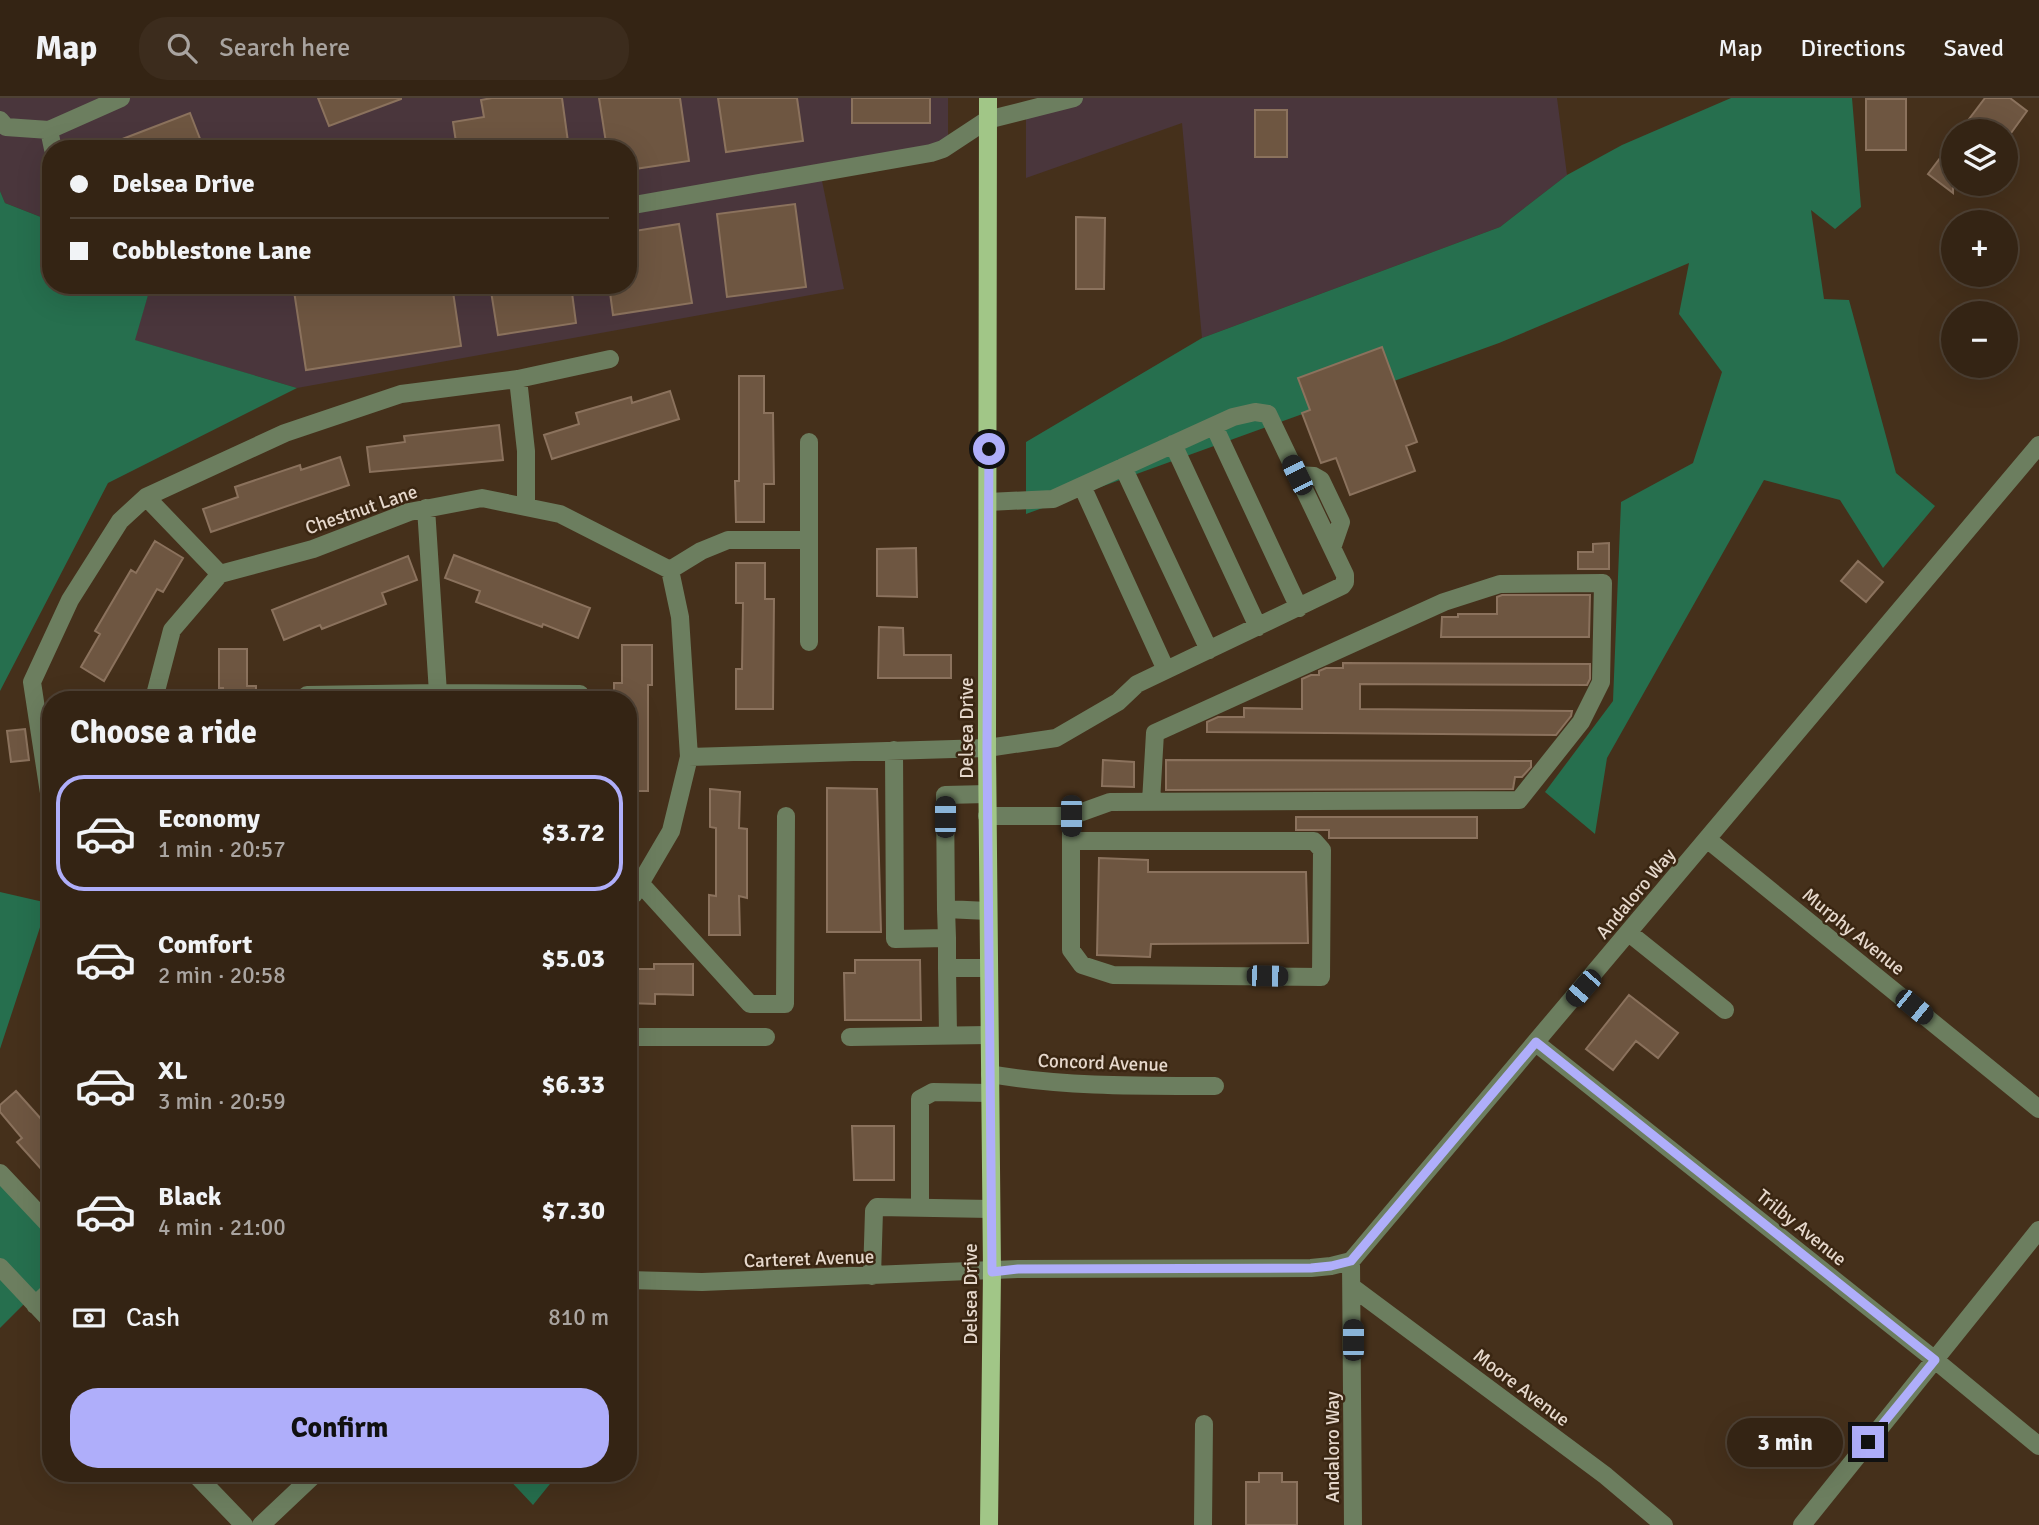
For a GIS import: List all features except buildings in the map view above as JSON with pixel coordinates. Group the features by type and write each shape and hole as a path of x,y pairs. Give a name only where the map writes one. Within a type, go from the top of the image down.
{"main road":[{"name":"Delsea Drive","path":"988,98 987,816 992,1272 989,1525"}],"street":[{"path":"0,120 6,127 49,130 121,98"},
{"path":"637,204 931,153 943,149 987,120 1074,98"},
{"path":"49,130 51,140"},
{"path":"42,747 32,682 71,600 120,522 146,497 285,433 401,394 518,379 610,359"},
{"path":"518,379 526,451 526,506"},
{"path":"689,757 987,748 1056,738 1118,702 1137,684 1299,608 1345,582 1345,575 1268,414 1255,412 1233,417 1053,499 988,502"},
{"path":"1214,426 1299,608"},
{"path":"809,442 809,642"},
{"path":"1173,444 1258,627"},
{"name":"Andaloro Way","path":"1353,1525 1351,1261 2039,445"},
{"path":"1123,467 1209,650"},
{"path":"1082,486 1166,670"},
{"path":"146,497 220,575 172,630 156,691"},
{"name":"Chestnut Lane","path":"220,575 313,548 409,512 482,498 560,513 670,570"},
{"path":"426,508 438,691"},
{"path":"637,884 671,831 689,757 680,617 670,570 701,551 728,540 809,540"},
{"path":"987,816 1071,816 1110,802 1151,802 1518,800 1581,722 1601,682 1603,583 1500,584 1444,601 1155,733 1151,802"},
{"path":"894,750 895,939 947,938"},
{"path":"948,1035 945,795 987,794"},
{"path":"750,1004 785,1004 786,816"},
{"path":"1071,816 1071,841 1071,950 1082,965 1112,975 1321,977 1322,850 1314,841 1071,841"},
{"name":"Murphy Avenue","path":"1707,839 2039,1108"},
{"path":"637,892 750,1004 758,1037 637,1037"},
{"path":"946,909 988,911"},
{"path":"1629,933 1725,1010"},
{"path":"947,968 989,968"},
{"path":"850,1037 989,1035"},
{"name":"Trilby Avenue","path":"1536,1042 2039,1446"},
{"name":"Concord Avenue","path":"990,1074 1035,1082 1215,1086"},
{"path":"920,1207 920,1099 933,1092 990,1093"},
{"path":"0,1172 42,1217"},
{"path":"872,1276 874,1211 877,1207 991,1209"},
{"path":"1802,1525 2039,1230"},
{"path":"992,1272 1018,1269 1311,1268 1351,1261"},
{"path":"0,1267 42,1312"},
{"name":"Carteret Avenue","path":"637,1280 702,1282 992,1272"},
{"name":"Moore Avenue","path":"1352,1287 1606,1476 1664,1525"},
{"path":"35,1305 42,1298"},
{"path":"1203,1525 1204,1424"},
{"path":"203,1482 244,1525"},
{"path":"261,1525 307,1482"}],"shaded area":[{"path":"0,98 948,98 948,148 820,171 844,289 297,388 134,340 148,294 637,294 637,140 42,140 42,217 5,203 0,191"},
{"path":"1050,98 1557,98 1567,175 1500,227 1202,338 1182,123 1026,178 1026,107"}],"green space":[{"path":"1731,98 1852,98 1861,207 1835,229 1811,210 1824,299 1849,300 1896,473 1935,506 1883,568 1840,500 1764,480 1607,758 1595,834 1545,792 1613,701 1621,502 1693,463 1722,372 1679,314 1689,263 1499,343 1026,514 1026,442 1202,338 1500,227 1567,175 1622,145"},
{"path":"0,191 5,203 42,217 42,294 148,294 135,340 297,388 108,483 0,691"},
{"path":"0,892 42,902 42,921 0,1049"},
{"path":"0,1171 42,1219 42,1301 35,1293 0,1328"},
{"path":"511,1482 552,1482 533,1505"}],"route":[{"path":"989,449 987,748 992,1272 1018,1269 1083,1271 1311,1268 1351,1261 1536,1042 1935,1360 1868,1442"}]}
